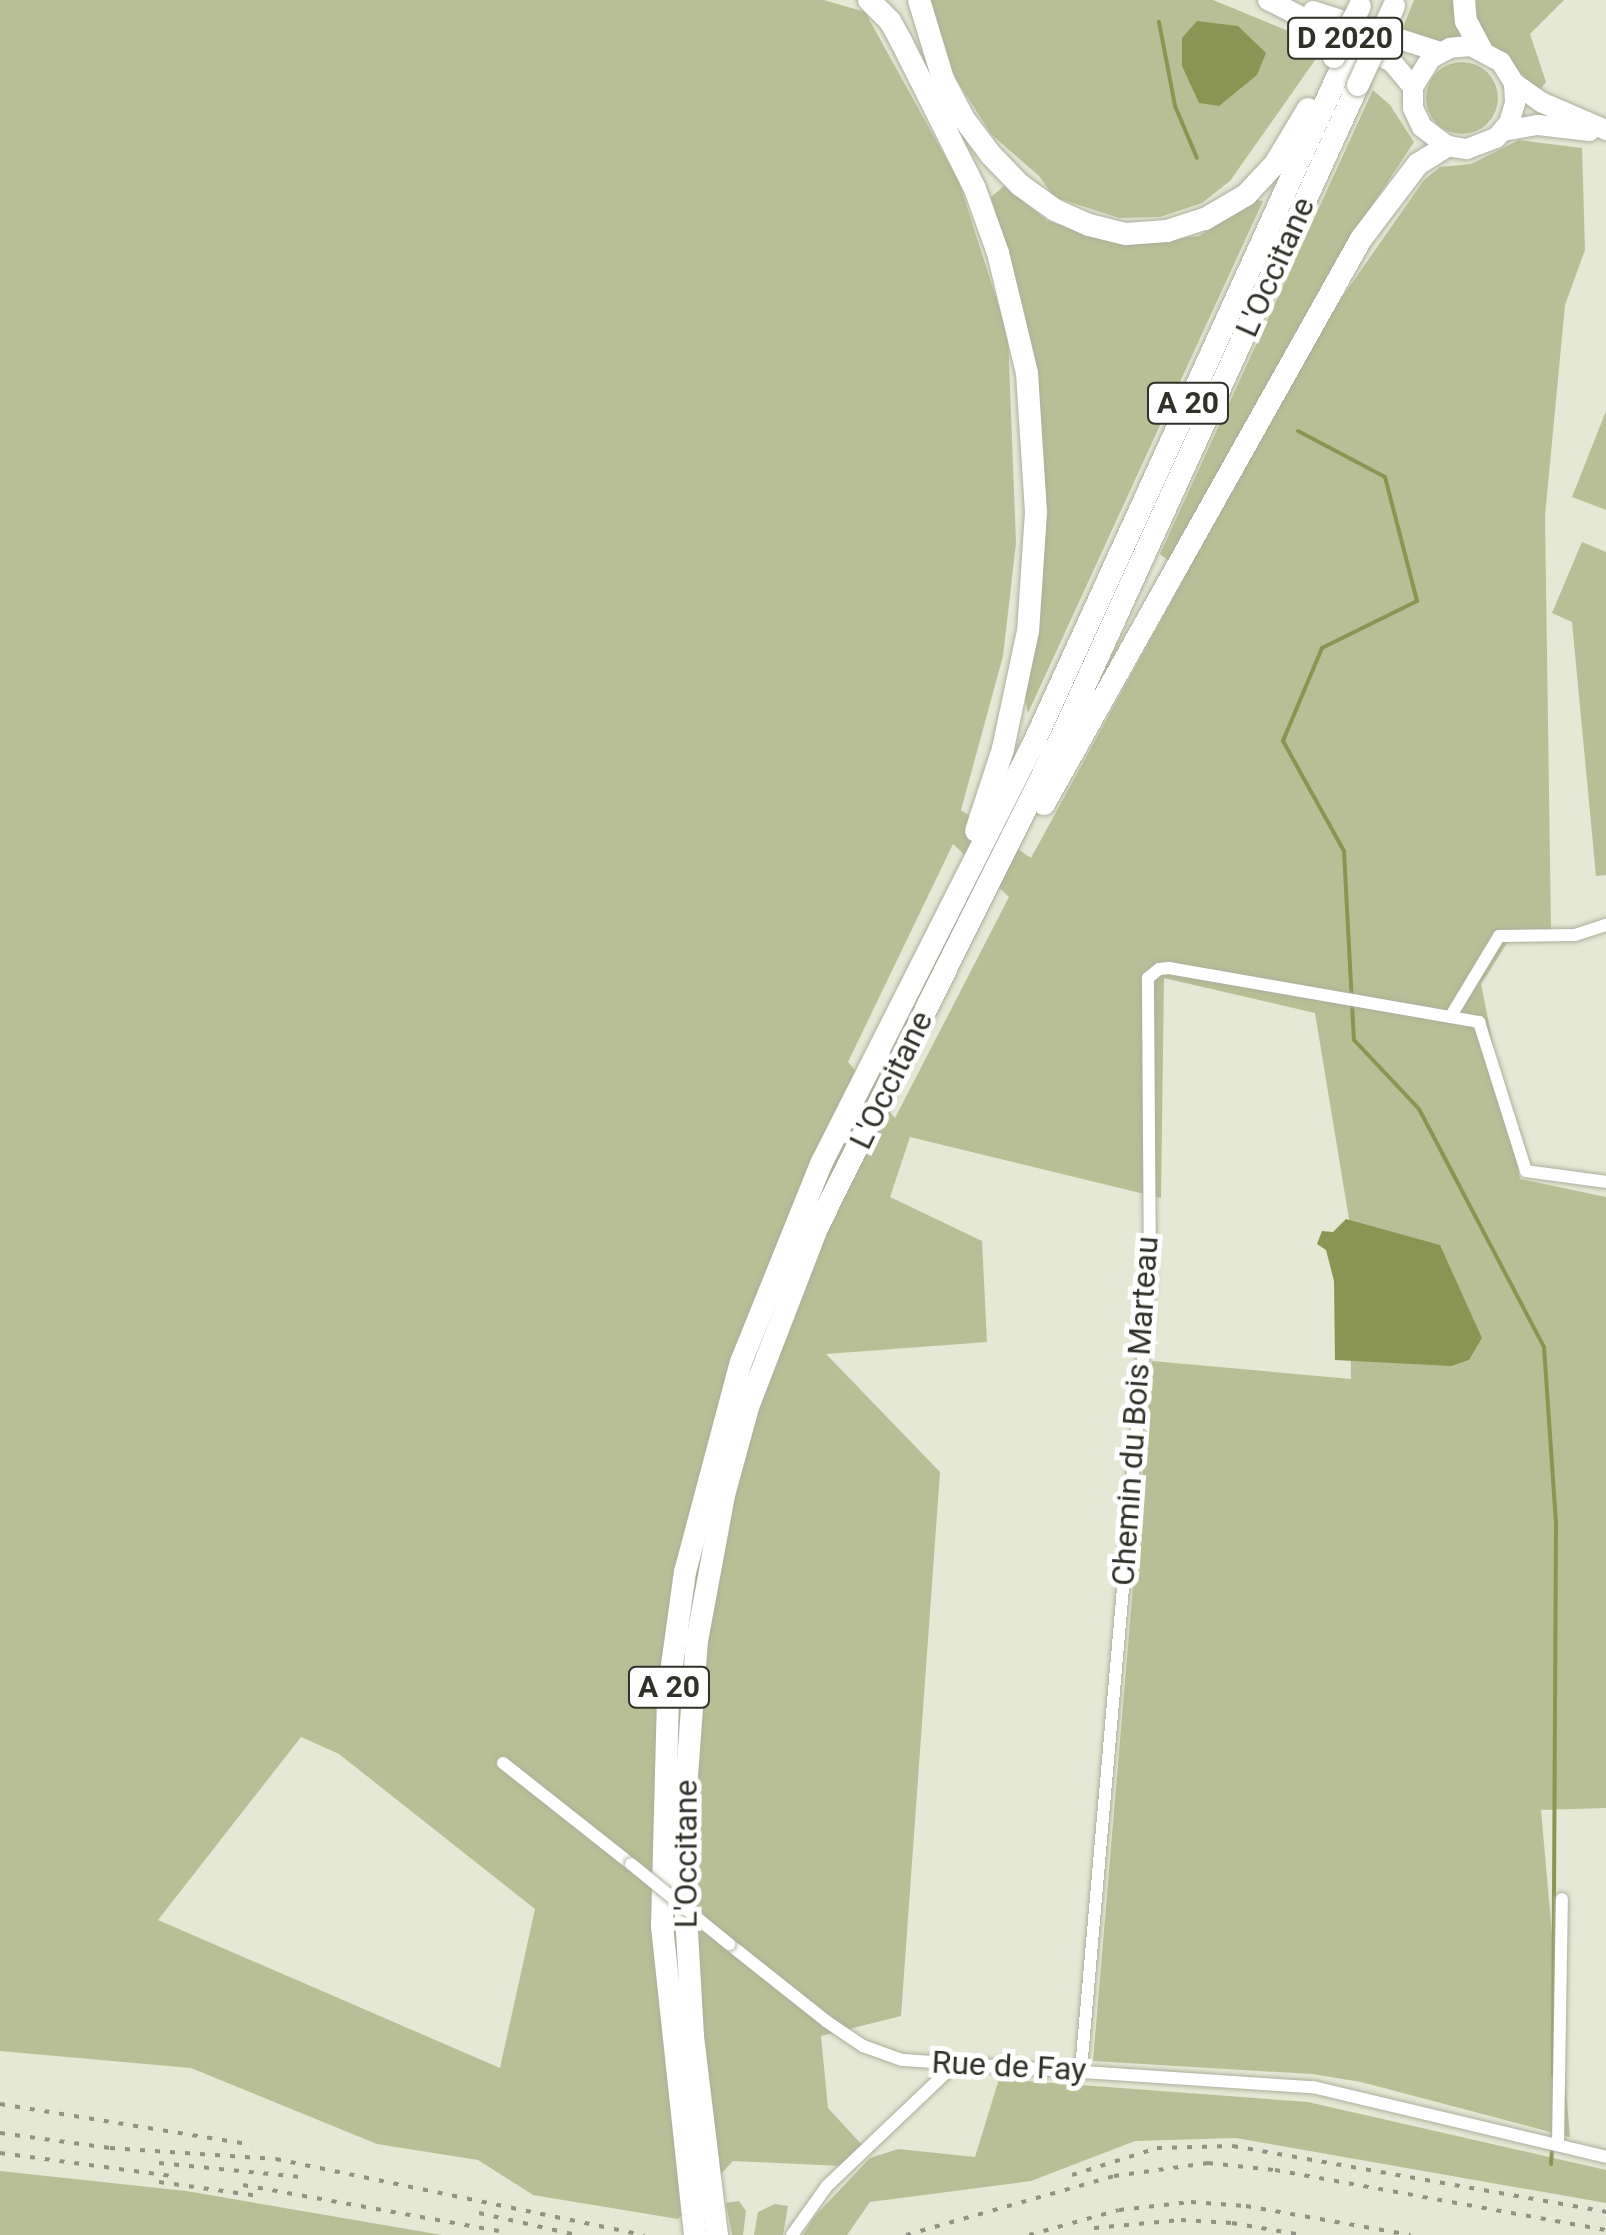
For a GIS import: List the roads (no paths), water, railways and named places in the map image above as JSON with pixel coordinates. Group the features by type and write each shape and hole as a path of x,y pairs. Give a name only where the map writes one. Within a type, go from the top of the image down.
{"highway":[{"path":"868,0 890,21 902,41 975,189 1015,318 1034,440 1034,569 1020,681 1003,749 946,916"},
{"path":"919,0 943,79 964,119 991,155 1020,186 1055,210 1126,234 1166,232 1205,219 1246,195 1283,151 1340,58"},
{"path":"1464,0 1466,21 1481,48"},
{"name":"L'Occitane","path":"695,2235 662,1926 668,1694 685,1572 710,1465 768,1289 822,1162 1032,747 1340,58 1376,4"},
{"name":"L'Occitane","path":"717,2235 693,2036 682,1844 697,1640 724,1495 748,1408 818,1226 1059,742 1358,85 1376,4"},
{"path":"993,876 1023,842 1361,239 1418,164 1447,146"}],"main road":[{"name":"D 2020","path":"1268,0 1392,62 1414,86"},
{"name":"D 2020","path":"1278,0 1440,52"},
{"path":"1460,46 1481,48 1502,62 1514,83 1543,103 1606,131 1538,125 1503,131 1477,148 1447,146 1429,136 1416,118 1414,86 1423,66 1440,52 1460,46"},
{"path":"1503,131 1515,103 1514,83"}],"street":[{"path":"1606,925 1575,935 1499,936 1452,1014 1479,1022 1526,1171 1606,1182"},
{"name":"Chemin du Bois Marteau","path":"1081,2069 1150,1278 1148,978 1159,969 1170,968 1339,1000 1452,1014"},
{"name":"Rue de Fay","path":"503,1763 863,2046 902,2060 1313,2087 1606,2157"},
{"path":"1558,2146 1562,1899"},
{"path":"792,2235 827,2186 953,2066"}],"waterway":[{"path":"1159,22 1175,106 1197,158"},
{"path":"1298,431 1385,477 1417,601 1322,648 1283,741 1344,851 1354,1040 1419,1109 1544,1347 1556,1525 1553,2075"},
{"path":"1551,2164 1552,2149"}],"railway":[{"path":"0,2104 252,2145"},
{"path":"0,2133 110,2148 276,2159 644,2235"},
{"path":"1072,2175 1157,2148 1233,2146 1606,2212"},
{"path":"0,2153 173,2176"},
{"path":"159,2163 303,2177"},
{"path":"906,2235 1114,2176 1208,2163 1275,2170 1606,2230"},
{"path":"159,2182 259,2196"},
{"path":"243,2185 499,2231"},
{"path":"1029,2235 1119,2210 1191,2202 1246,2206 1410,2235"},
{"path":"479,2213 577,2235"},
{"path":"1094,2228 1181,2220 1232,2223 1302,2235"}]}
